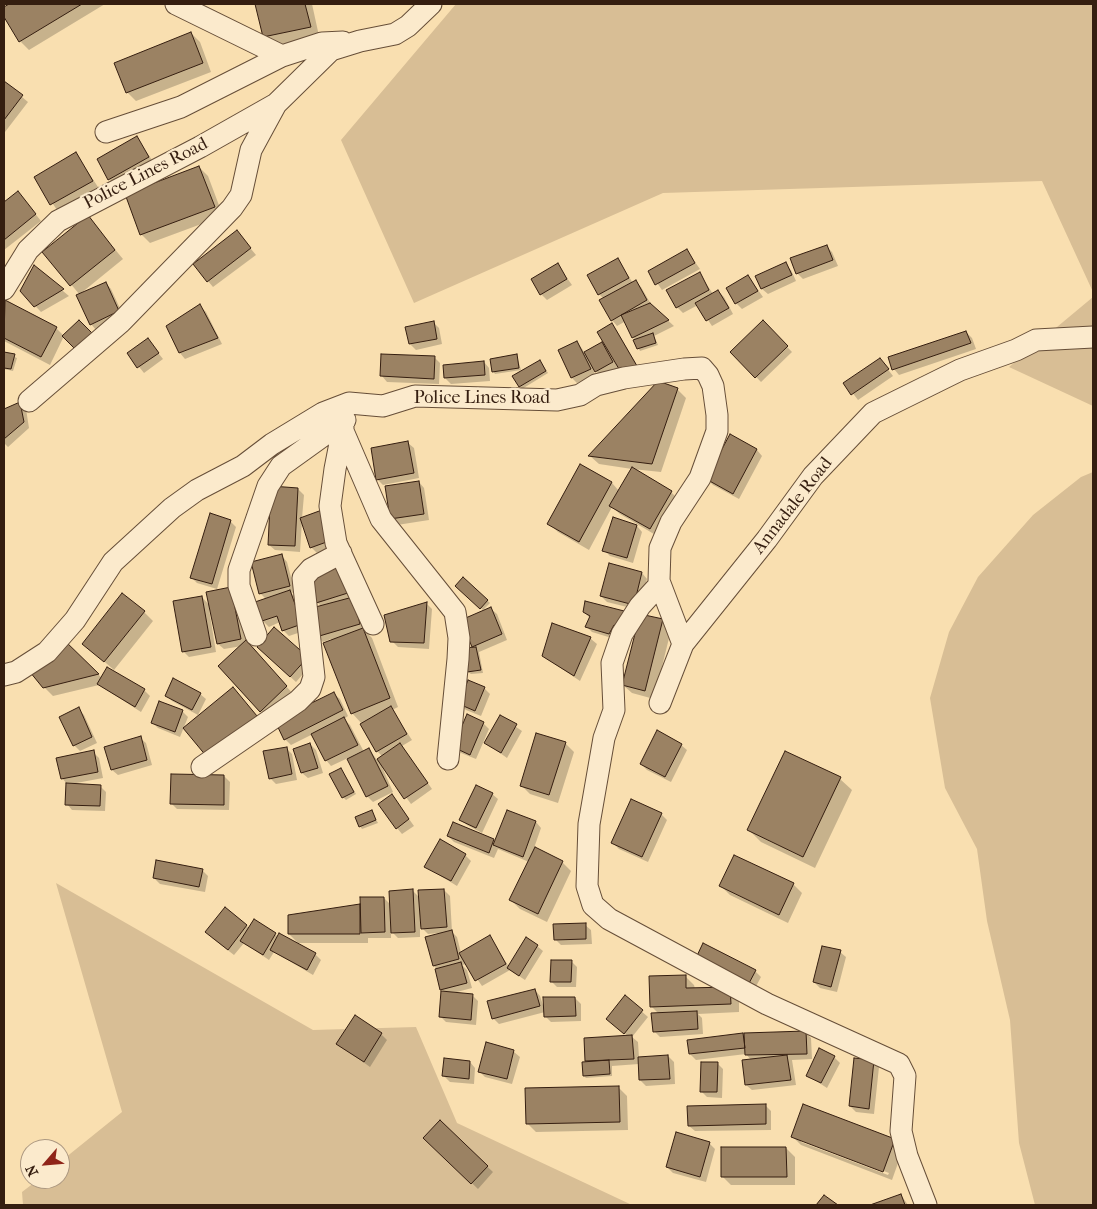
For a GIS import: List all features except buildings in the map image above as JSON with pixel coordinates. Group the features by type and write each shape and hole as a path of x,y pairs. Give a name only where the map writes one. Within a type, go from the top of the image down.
{"street":[{"path":"176,4 282,56"},
{"name":"Police Lines Road","path":"4,289 28,250 58,221 200,147 276,104 331,50 360,41 395,34 408,26 431,4"},
{"path":"106,132 181,107 282,56 322,43 360,41"},
{"path":"29,401 121,322 232,208 241,195 251,150 276,104"},
{"name":"Annadale Road","path":"660,703 683,644 767,539 813,476 873,413 960,370 1016,350 1036,340 1093,337"},
{"name":"Police Lines Road","path":"4,675 16,672 47,652 75,620 114,562 172,508 198,490 243,466 298,427 323,413 346,418 415,396 557,400 580,395 596,385 615,380 702,368 713,386 717,431 700,478 666,531 660,548 660,584 683,644"},
{"path":"346,418 335,469 330,506 336,543 373,624"},
{"path":"256,635 239,586 239,570 268,486 281,466 346,418"},
{"path":"346,418 381,518 455,612 459,638 448,759"},
{"path":"202,767 298,700 310,689 314,677 303,578 311,569 341,553"},
{"path":"660,584 640,606 622,634 612,663 614,710 604,738 589,824 587,886 593,905 609,919 767,1004 899,1064 904,1076 901,1131 926,1205"}],"shaded area":[{"path":"456,4 1093,4 1093,292 1042,181 663,193 414,303 341,140"},
{"path":"1093,297 1093,406 1009,367"},
{"path":"1093,472 1093,1205 1035,1205 1019,1143 1010,1020 987,921 977,849 945,788 930,698 949,632 978,577 1033,515 1081,477"},
{"path":"56,883 313,1030 416,1027 457,1123 632,1205 23,1205 22,1192 26,1189 70,1189 70,1154 122,1112"}]}
